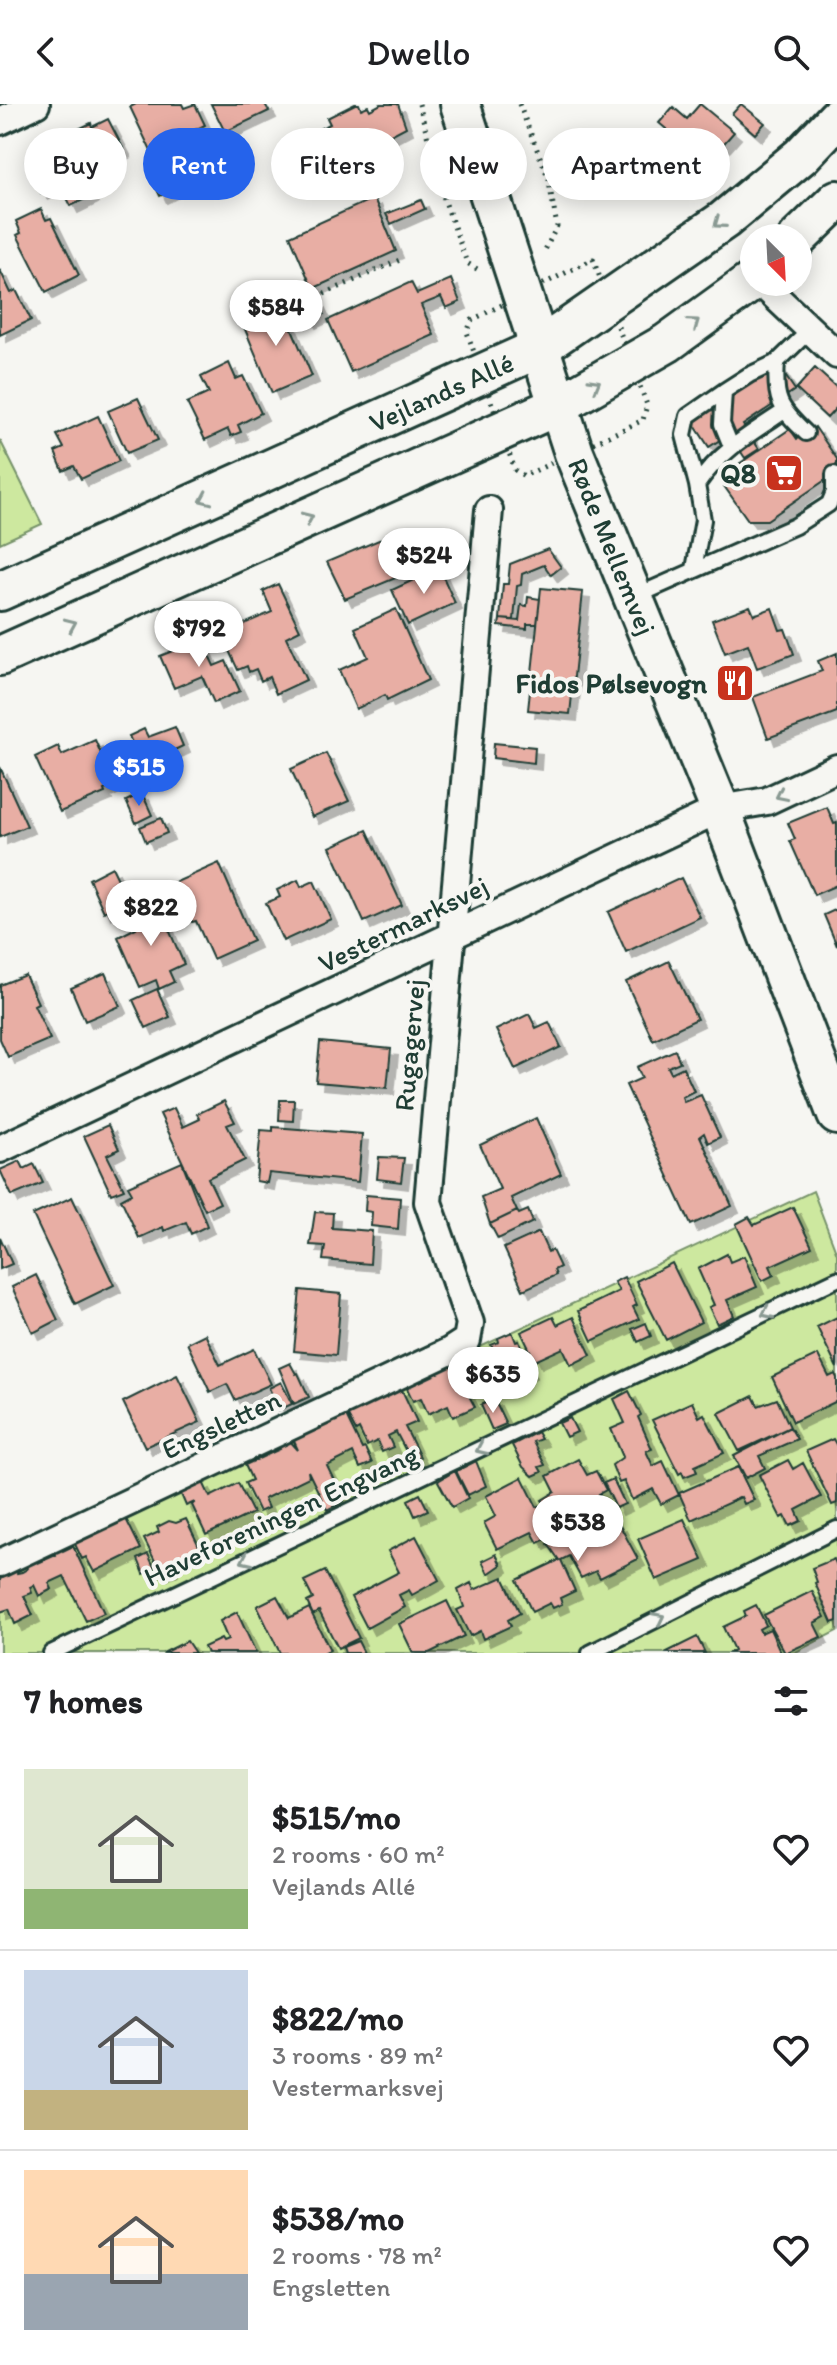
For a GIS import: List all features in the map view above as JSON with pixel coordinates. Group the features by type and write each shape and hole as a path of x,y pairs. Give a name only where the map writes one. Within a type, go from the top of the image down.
{"street":[{"path":"0,121 36,104"},
{"name":"Røde Mellemvej","path":"460,104 525,288 557,406 720,809 837,1115"},
{"name":"Vejlands Allé","path":"0,591 539,348 724,220 801,156 837,118"},
{"path":"812,224 837,200"},
{"path":"0,656 557,406 667,343 740,290"},
{"path":"775,296 837,355"},
{"name":"Rugagervej","path":"467,1340 470,1323 428,1202 489,510"},
{"name":"Vestermarksvej","path":"0,1149 720,809 767,801 837,768"},
{"name":"Engsletten","path":"0,1563 450,1351 467,1340"}],"lane":[{"path":"694,569 703,520 684,435 688,416 749,375 777,362 810,330"},
{"path":"777,362 775,388 783,412 806,433"},
{"path":"724,391 722,424 731,446"},
{"path":"697,485 711,464 731,446 783,412"},
{"path":"633,597 795,526 829,504 834,492 834,474"},
{"name":"Haveforeningen Engvang","path":"51,1653 837,1279"},
{"path":"590,1653 837,1529"}],"path":[{"path":"519,104 548,177 557,226 543,254"},
{"path":"324,294 404,258"}],"green space":[{"path":"0,440 42,524 0,543"},
{"path":"813,1191 837,1254 837,1631 794,1653 0,1653 0,1572"}],"building":[{"path":"136,104 182,104 184,108 195,104 205,125 199,128 143,128 143,134 130,107"},
{"path":"211,104 265,104 269,111 233,128 223,128"},
{"path":"355,104 359,104 361,109 368,106 370,110 381,104 398,104 406,127 321,128 330,124 327,118"},
{"path":"700,104 729,128 665,128 659,123 673,107 687,119"},
{"path":"741,104 765,123 755,134 732,114"},
{"path":"108,119 113,128 81,128 91,123 92,127"},
{"path":"68,200 83,200 71,206"},
{"path":"375,200 396,251 312,289 324,314 309,321 296,293 311,285 290,236"},
{"path":"421,200 425,209 391,224 386,214"},
{"path":"41,209 46,220 51,218 79,275 46,292 17,235 21,233 16,221"},
{"path":"0,270 11,293 16,290 31,320 0,335"},
{"path":"451,279 460,302 446,308 441,297 421,305 434,335 351,372 328,320 411,282 417,294"},
{"path":"281,303 312,376 272,393 241,320"},
{"path":"776,362 795,390 743,425 759,449 745,458 729,434 709,447 690,418"},
{"path":"229,363 236,379 243,376 261,413 238,425 241,432 231,436 228,429 205,440 187,403 209,393 201,377"},
{"path":"815,368 837,388 837,407 827,418 796,389"},
{"path":"138,398 158,440 127,453 108,411"},
{"path":"98,416 119,461 81,479 74,466 63,471 55,452 64,448 57,435"},
{"name":"Q8","path":"815,427 837,459 837,472 767,520 748,520 724,486 739,464 790,429 797,439"},
{"path":"393,534 410,572 345,599 327,562"},
{"path":"548,549 561,567 551,575 544,565 522,574 521,585 517,586 514,620 500,619 503,584 508,584 510,564"},
{"path":"439,568 455,603 408,625 392,590"},
{"path":"278,584 300,630 286,637 306,680 276,694 269,677 261,681 256,669 249,672 247,666 238,670 224,640 232,636 230,630 272,612 263,591"},
{"path":"541,588 583,592 570,714 528,710"},
{"path":"528,597 540,599 537,624 527,624 527,629 499,626 500,619 519,621 521,605 527,606"},
{"path":"750,606 754,615 772,608 780,630 785,629 794,654 757,668 748,644 725,653 712,620"},
{"path":"396,609 428,680 387,700 385,695 356,709 339,670 368,657 355,628"},
{"path":"184,638 188,645 201,638 214,666 226,661 240,691 214,703 202,676 174,688 160,656 175,650 172,643"},
{"path":"837,653 837,712 768,738 753,697 822,671 818,661"},
{"path":"175,727 183,746 168,753 176,767 136,785 120,749 132,743 129,736 144,729 148,737"},
{"path":"95,740 115,785 104,790 105,793 60,812 35,757 58,746 62,755"},
{"path":"494,743 535,747 534,763 493,758"},
{"path":"326,753 349,801 312,817 291,769"},
{"path":"0,767 27,826 0,837"},
{"path":"142,793 152,815 136,823 126,801"},
{"path":"827,807 834,824 837,823 837,885 814,895 790,841 795,839 788,823"},
{"path":"161,818 167,833 146,842 140,827"},
{"path":"367,830 402,905 364,922 330,847"},
{"path":"219,863 253,941 213,959 174,883"},
{"path":"112,867 128,900 104,912 89,879"},
{"path":"681,878 700,917 626,952 608,912"},
{"path":"298,880 301,887 314,881 331,919 283,941 266,903 280,897 277,890"},
{"path":"140,904 145,915 160,909 184,964 169,971 174,982 159,989 156,980 140,987 118,937 136,928 128,910"},
{"path":"837,909 837,946 824,915"},
{"path":"669,961 697,1019 653,1040 626,982"},
{"path":"105,973 120,1006 85,1021 71,988"},
{"path":"25,975 38,1003 34,1005 50,1039 8,1057 0,1039 0,985"},
{"path":"157,989 170,1017 146,1028 133,1000"},
{"path":"529,1014 536,1028 549,1022 561,1047 515,1069 496,1030"},
{"path":"320,1042 391,1049 387,1088 316,1082"},
{"path":"675,1050 680,1062 668,1067 671,1073 683,1067 694,1091 682,1097 684,1102 701,1095 720,1137 708,1143 704,1133 700,1136 732,1206 691,1225 626,1085 642,1078 637,1067"},
{"path":"280,1100 294,1100 293,1121 279,1120"},
{"path":"224,1101 235,1122 227,1125 245,1160 208,1178 220,1203 205,1210 160,1114 174,1108 183,1127 200,1119 197,1114"},
{"path":"536,1118 561,1174 511,1198 517,1211 490,1224 481,1197 500,1189 480,1145"},
{"path":"108,1125 119,1149 107,1155 124,1189 111,1194 84,1136"},
{"path":"273,1127 362,1134 358,1182 269,1173 267,1183 256,1181 261,1130 273,1131"},
{"path":"379,1157 404,1158 401,1182 377,1179"},
{"path":"20,1161 24,1169 34,1164 43,1183 12,1196 0,1170"},
{"path":"182,1162 207,1226 191,1234 186,1222 164,1231 163,1227 139,1238 121,1199 132,1193 128,1186"},
{"path":"366,1195 400,1198 398,1229 371,1226 372,1212 365,1211"},
{"path":"72,1197 114,1285 75,1304 33,1215"},
{"path":"793,1207 812,1247 770,1266 774,1275 762,1281 736,1224 749,1217 754,1225"},
{"path":"528,1210 533,1222 498,1239 490,1224 517,1211 519,1214"},
{"path":"315,1212 333,1213 332,1228 372,1231 370,1264 323,1260 325,1246 310,1245"},
{"path":"539,1232 548,1252 552,1250 560,1267 554,1270 556,1275 523,1290 504,1248"},
{"path":"0,1237 12,1264 0,1269"},
{"path":"727,1254 730,1262 744,1256 757,1287 727,1300 734,1316 717,1324 709,1307 714,1305 698,1269"},
{"path":"672,1263 701,1322 666,1340 636,1281"},
{"path":"36,1275 58,1320 33,1333 12,1287"},
{"path":"624,1277 637,1305 633,1307 639,1319 592,1341 578,1311 619,1291 614,1282"},
{"path":"300,1290 341,1294 336,1355 294,1351"},
{"path":"553,1317 557,1325 573,1317 591,1355 571,1365 563,1348 535,1361 521,1332"},
{"path":"837,1317 837,1368 817,1327"},
{"path":"646,1323 651,1336 638,1342 632,1329"},
{"path":"512,1332 516,1342 519,1341 529,1371 480,1392 469,1367 496,1355 491,1345"},
{"path":"205,1334 220,1365 254,1349 271,1384 235,1400 227,1384 210,1392 187,1343"},
{"path":"818,1355 829,1377 835,1374 837,1378 837,1401 793,1422 772,1377"},
{"path":"460,1358 474,1389 467,1392 475,1407 453,1417 448,1405 428,1414 421,1398 413,1401 405,1384 452,1366 450,1362"},
{"path":"290,1363 309,1397 294,1404 279,1368"},
{"path":"177,1375 200,1422 145,1447 123,1402"},
{"path":"281,1382 292,1404 279,1410 269,1388"},
{"path":"401,1388 417,1422 405,1427 420,1457 411,1461 396,1432 388,1436 393,1447 382,1452 377,1441 367,1446 347,1414"},
{"path":"629,1391 652,1449 646,1451 653,1466 663,1461 679,1495 661,1504 653,1489 632,1500 624,1481 619,1483 612,1465 623,1457 611,1429 625,1423 614,1399"},
{"path":"753,1396 758,1406 777,1399 790,1427 739,1451 719,1413"},
{"path":"494,1399 506,1424 492,1430 481,1405"},
{"path":"692,1402 699,1417 704,1414 724,1453 695,1466 697,1472 684,1477 682,1472 679,1474 652,1420"},
{"path":"345,1414 372,1463 360,1468 353,1453 327,1466 344,1501 327,1510 308,1471 309,1477 264,1499 268,1508 259,1512 245,1483 252,1480 245,1465 280,1449 278,1445 289,1440 298,1450 293,1439"},
{"path":"570,1418 577,1432 566,1437 559,1423"},
{"path":"790,1427 797,1439 759,1456 765,1468 746,1478 734,1456"},
{"path":"537,1432 541,1439 533,1442 545,1465 539,1467 542,1472 533,1476 523,1467 512,1445"},
{"path":"833,1439 837,1446 837,1503 832,1505 806,1451"},
{"path":"578,1459 587,1475 596,1471 606,1490 599,1494 607,1513 561,1536 559,1532 538,1543 532,1532 497,1549 484,1523 496,1516 486,1496 522,1477 537,1507 545,1504 542,1500 555,1492 547,1476"},
{"path":"788,1460 793,1469 803,1463 821,1497 796,1510 801,1521 790,1526 785,1516 781,1518 759,1475"},
{"path":"476,1461 486,1486 468,1495 456,1471"},
{"path":"738,1467 754,1500 744,1504 741,1497 691,1520 679,1493"},
{"path":"455,1471 468,1498 452,1507 438,1481"},
{"path":"613,1479 625,1504 616,1508 604,1483"},
{"path":"203,1482 210,1497 238,1483 253,1513 206,1535 192,1505 195,1502 186,1506 180,1492"},
{"path":"420,1494 428,1510 415,1516 408,1500"},
{"path":"125,1517 141,1549 94,1572 86,1557 82,1559 74,1542"},
{"path":"186,1519 200,1548 169,1563 171,1568 161,1573 144,1539 159,1532 157,1527 169,1521 176,1523"},
{"path":"607,1519 612,1527 619,1524 638,1559 600,1578 596,1571 581,1578 569,1556 561,1560 575,1591 560,1598 562,1604 553,1608 550,1603 532,1612 517,1580 559,1560 548,1544 574,1532 576,1537"},
{"path":"684,1519 703,1560 656,1580 638,1539"},
{"path":"416,1536 439,1580 412,1595 409,1590 399,1595 405,1607 367,1628 351,1597 399,1572 388,1551"},
{"path":"73,1546 104,1613 86,1621 64,1576 49,1583 52,1589 39,1596 34,1585 30,1587 32,1593 24,1596 33,1615 15,1624 9,1609 0,1612 0,1579 16,1571 22,1572 27,1569 25,1565 36,1560 38,1563 56,1555 54,1550 61,1547 63,1551"},
{"path":"148,1554 155,1569 144,1574 138,1559"},
{"path":"496,1554 501,1565 488,1574 482,1561"},
{"path":"834,1559 837,1566 837,1621 832,1623 812,1568"},
{"path":"325,1571 359,1638 338,1648 319,1611 313,1615 307,1602 313,1599 304,1581"},
{"path":"503,1577 520,1613 508,1620 511,1626 483,1639 480,1631 470,1636 457,1610 464,1607 458,1590 471,1583 474,1590"},
{"path":"812,1591 825,1617 814,1623 821,1637 785,1653 764,1615"},
{"path":"277,1596 289,1618 309,1608 330,1650 323,1653 280,1653 257,1606"},
{"path":"447,1601 464,1636 429,1653 413,1653 399,1624"},
{"path":"756,1605 766,1625 759,1629 761,1633 770,1629 781,1653 729,1653 734,1650 723,1627 746,1616 744,1611"},
{"path":"237,1612 256,1653 207,1653 204,1647 221,1639 223,1642 228,1640 220,1621"},
{"path":"697,1637 705,1653 665,1653"},
{"path":"187,1641 195,1653 163,1653"},
{"path":"358,1641 364,1653 345,1653 343,1647"}],"place":[{"name":"Q8","path":"784,473"},
{"name":"Fidos Pølsevogn","path":"735,683"}]}
